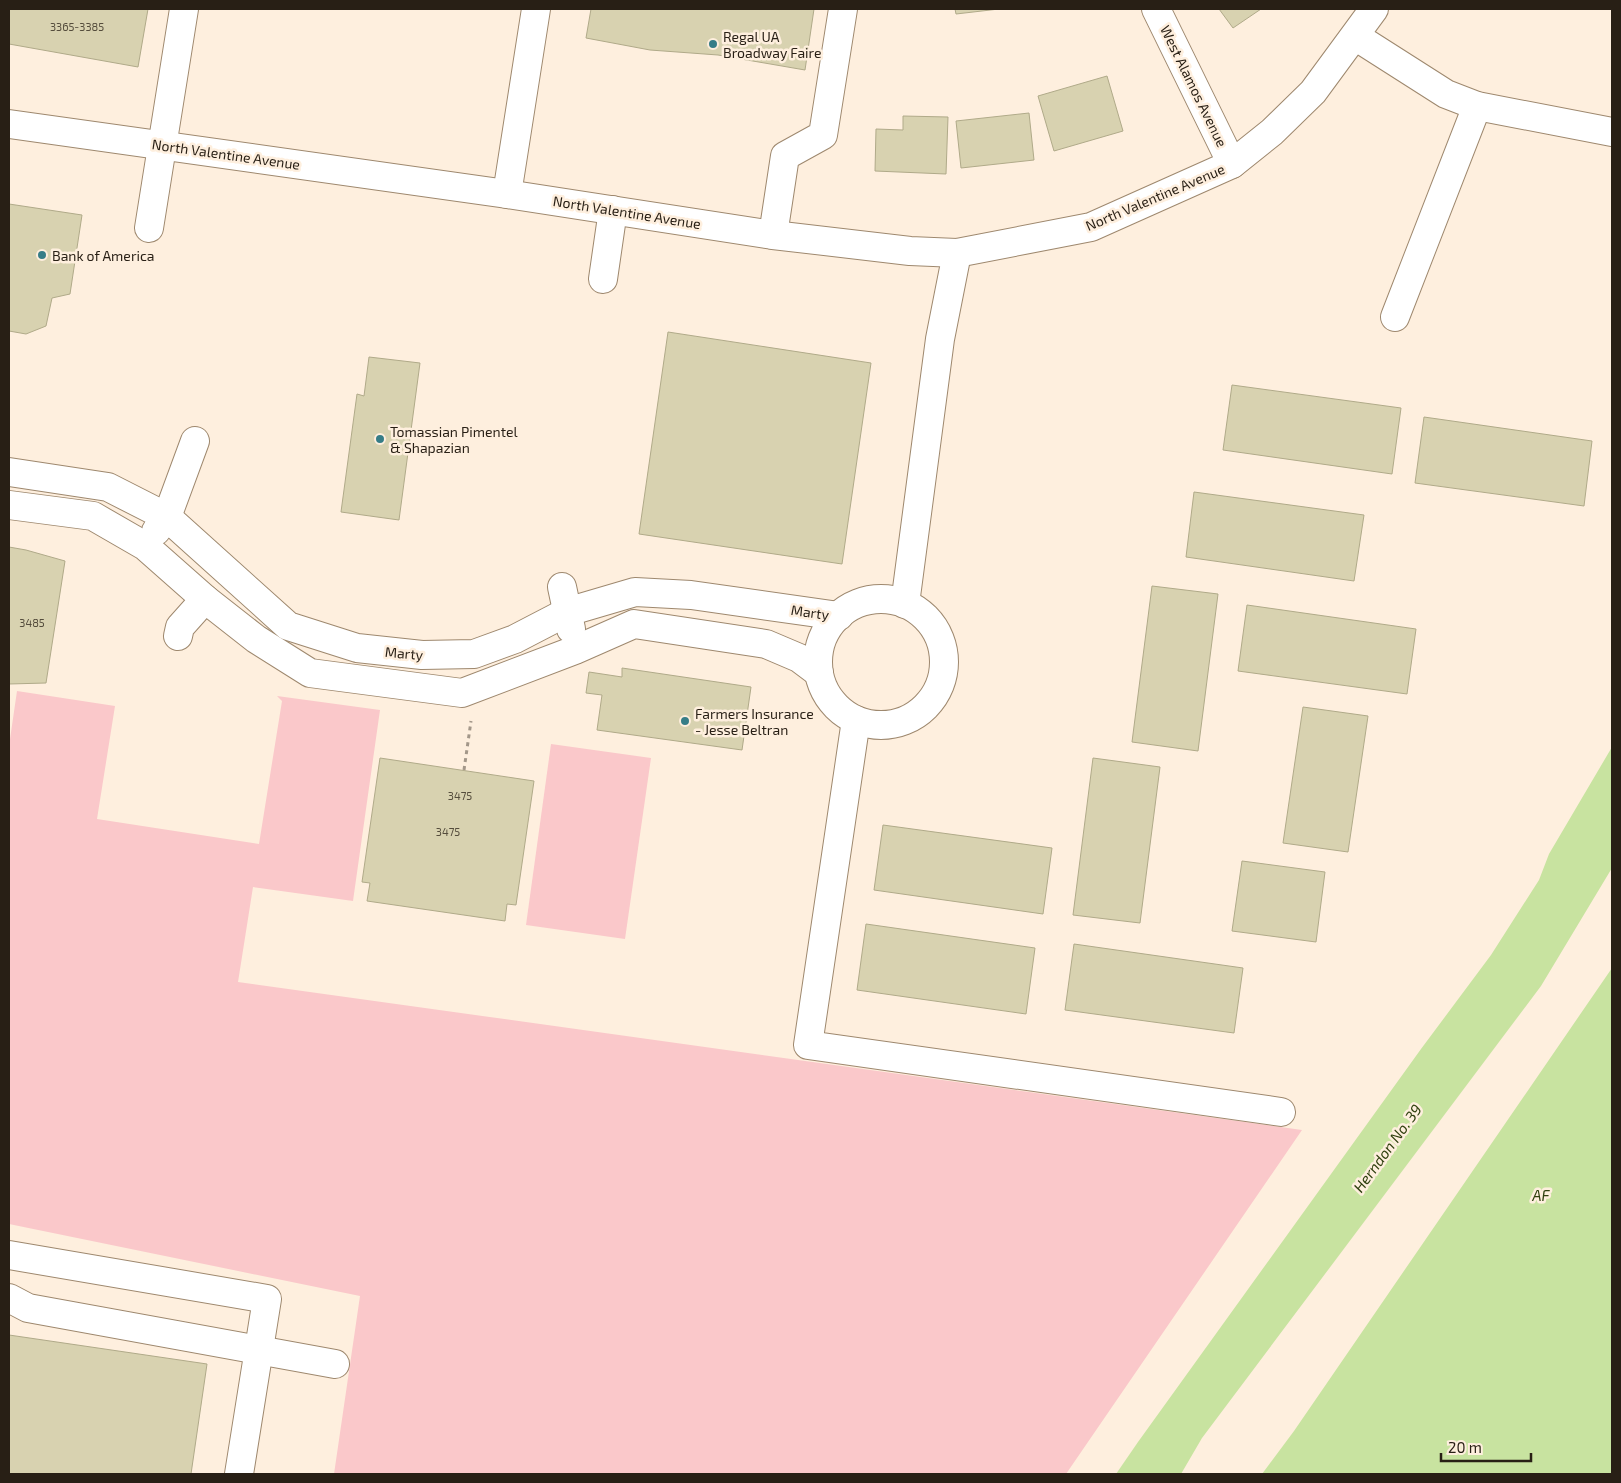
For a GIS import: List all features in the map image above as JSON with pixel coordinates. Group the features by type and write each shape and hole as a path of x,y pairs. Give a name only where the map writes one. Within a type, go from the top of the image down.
{"street":[{"path":"149,228 184,9"},
{"path":"507,194 536,9"},
{"path":"773,235 785,156 823,135 842,9"},
{"name":"West Alamos Avenue","path":"1156,9 1232,164"},
{"name":"North Valentine Avenue","path":"9,124 507,194 773,235 910,251 957,253 1091,227 1232,164 1272,132 1313,92 1374,9"},
{"path":"1355,36 1446,94 1477,106 1612,132"},
{"path":"1396,317 1477,106"},
{"path":"604,279 613,210"},
{"path":"905,604 940,339 957,253"},
{"path":"145,546 167,517 195,441"},
{"name":"Marty","path":"9,472 108,487 167,517 288,626 356,648 422,656 474,654 515,639 564,599 635,592 691,595 839,616"},
{"path":"9,505 93,516 145,546 205,599 256,639 310,673 462,693 575,650 634,624 766,644 799,658 819,673"},
{"path":"178,636 180,627 205,599"},
{"path":"564,599 575,650"},
{"path":"876,599 897,601 905,604 916,610 931,624 941,642 944,663 940,683 930,702 915,716 896,724 876,725 856,720 838,709 826,692 819,673 819,652 826,632 839,616 856,604 876,599"},
{"path":"856,720 808,1045 1281,1112"},
{"path":"9,1255 266,1299 260,1350 239,1474"},
{"path":"9,1298 28,1308 335,1364"}],"path":[{"path":"464,770 476,688"}],"shaded area":[{"path":"17,691 115,706 97,819 259,844 282,701 277,696 380,710 353,901 253,887 238,982 1302,1130 1066,1474 334,1474 360,1296 9,1224 9,746"},
{"path":"551,744 651,758 625,939 526,925"}],"water":[{"name":"Herndon No. 39","path":"1612,747 1612,868 1541,986 1202,1438 1181,1474 1116,1474 1421,1049 1491,955 1539,880 1549,854"},
{"name":"AF","path":"1612,968 1612,1474 1262,1474 1294,1431"}],"building":[{"path":"9,9 148,9 138,67 9,44"},
{"name":"Regal UA Broadway Faire","path":"591,9 814,9 805,70 718,55 650,50 586,38"},
{"path":"955,9 999,9 956,14"},
{"path":"1219,9 1261,9 1233,28"},
{"path":"1107,76 1123,131 1054,151 1038,96"},
{"path":"1029,113 1034,160 961,168 956,121"},
{"path":"903,116 948,117 946,174 875,171 876,129 903,130"},
{"name":"Bank of America","path":"9,204 82,215 70,294 52,298 46,326 26,334 9,331"},
{"path":"668,332 871,363 842,564 639,534"},
{"path":"369,357 420,363 399,520 341,512 357,394 364,396"},
{"path":"1232,385 1401,408 1392,474 1223,450"},
{"path":"1424,417 1592,441 1584,506 1415,483"},
{"path":"1194,492 1364,515 1354,581 1186,557"},
{"path":"9,547 65,561 46,683 9,684"},
{"path":"1152,586 1218,594 1198,751 1132,742"},
{"path":"1247,605 1416,629 1407,694 1238,671"},
{"path":"622,668 751,687 742,750 597,730 602,695 586,693 589,672 622,677"},
{"path":"1303,707 1368,716 1348,852 1283,843"},
{"path":"380,758 534,781 516,905 507,904 505,921 367,901 370,883 362,882"},
{"path":"1093,758 1160,767 1140,923 1073,915"},
{"path":"883,825 1052,848 1043,914 874,890"},
{"path":"1242,861 1325,872 1316,942 1232,931"},
{"path":"866,924 1035,948 1026,1014 857,990"},
{"path":"1074,944 1243,968 1234,1033 1065,1010"},
{"path":"9,1335 207,1364 191,1474 9,1474"}],"place":[{"name":"Regal UA Broadway Faire","path":"713,44"},
{"name":"Bank of America","path":"42,255"},
{"name":"Tomassian Pimentel & Shapazian","path":"380,439"},
{"name":"Farmers Insurance - Jesse Beltran","path":"685,721"}]}
